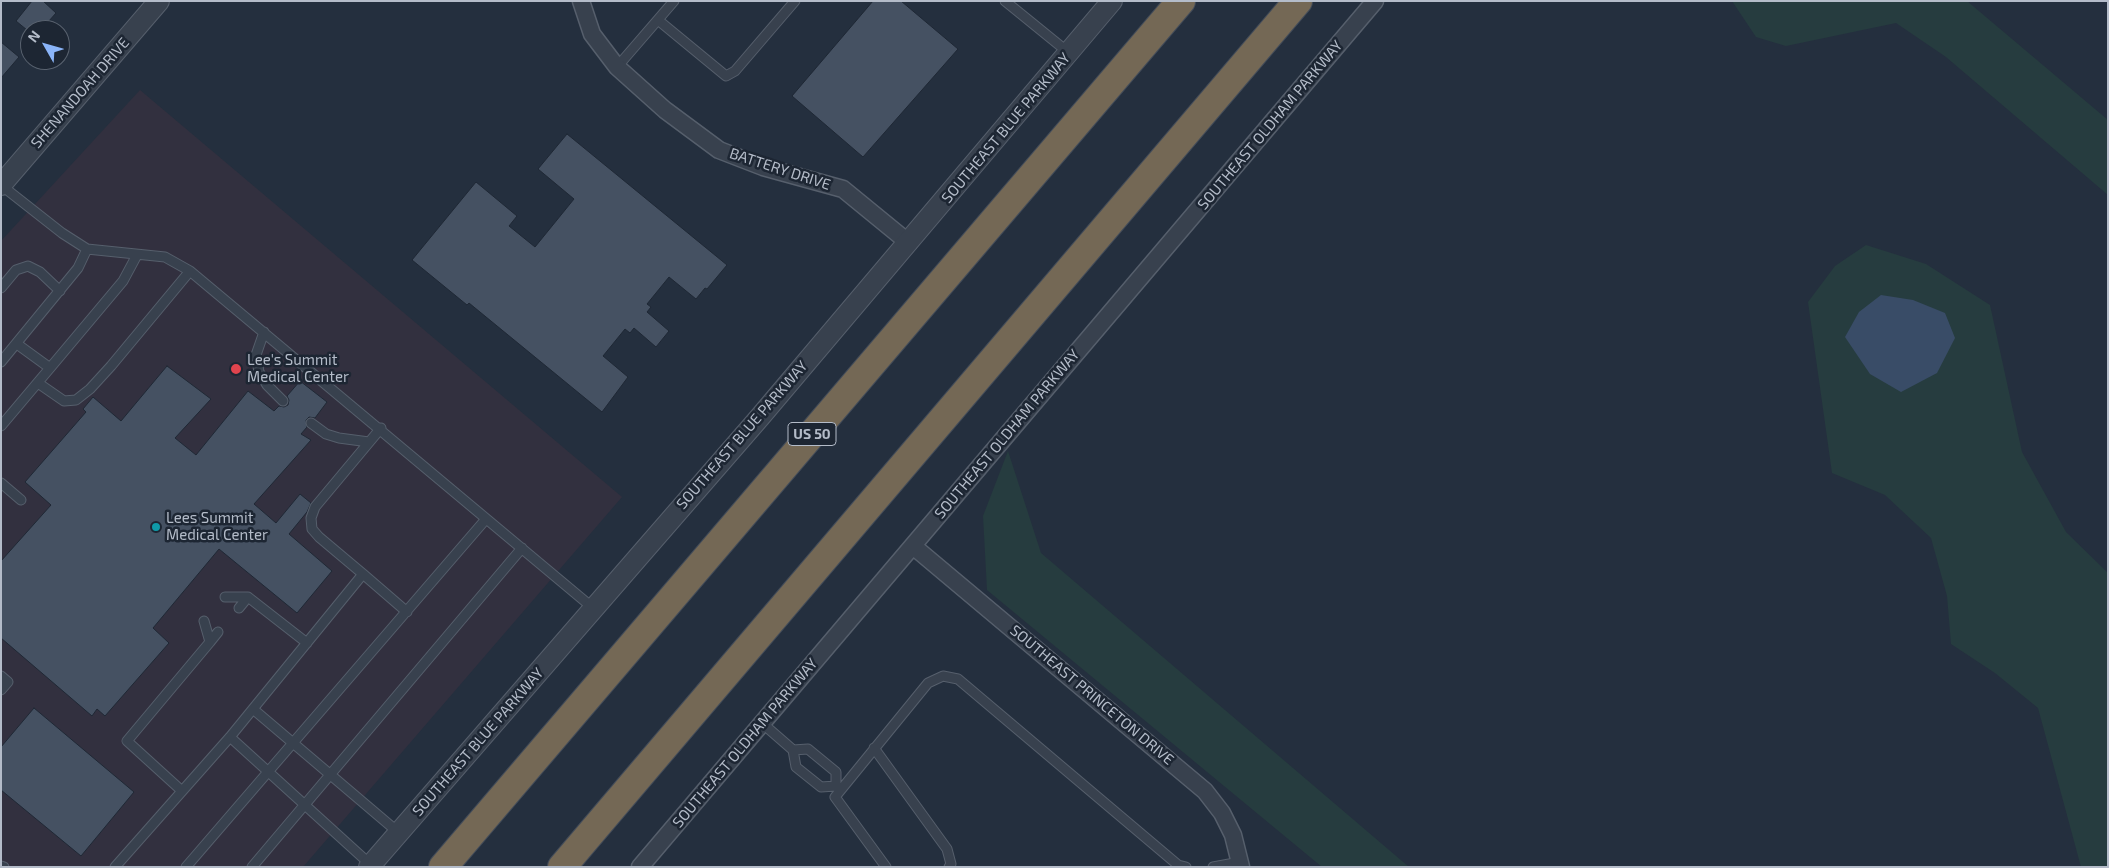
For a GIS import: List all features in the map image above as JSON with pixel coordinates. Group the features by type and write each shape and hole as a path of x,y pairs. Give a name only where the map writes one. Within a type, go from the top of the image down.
{"highway":[{"name":"US 50","path":"443,867 1181,1"},
{"path":"562,867 1298,1"}],"street":[{"name":"SHENANDOAH DRIVE","path":"1,185 158,1"},
{"name":"BATTERY DRIVE","path":"581,1 592,34 617,67 665,110 719,150 763,167 843,189 909,243"},
{"name":"SOUTHEAST BLUE PARKWAY","path":"370,866 400,834 909,243 1112,1"},
{"name":"SOUTHEAST OLDHAM PARKWAY","path":"640,867 1375,1"},
{"name":"SOUTHEAST PRINCETON DRIVE","path":"912,546 1205,791 1222,812 1233,835 1240,864"}],"lane":[{"path":"617,67 674,1"},
{"path":"658,20 726,76 735,71 795,1"},
{"path":"1005,1 1069,53"},
{"path":"1,185 62,233 87,249 137,255 165,256 190,271 381,428 593,608"},
{"path":"1,362 78,268 87,249"},
{"path":"1,426 123,281 137,255"},
{"path":"1,288 16,270 28,266 40,272 60,290"},
{"path":"38,383 64,401 76,400 90,389 111,366 190,271"},
{"path":"264,332 256,355 259,372 267,385 283,401"},
{"path":"17,344 50,368"},
{"path":"311,422 326,434 339,438 369,442"},
{"path":"381,428 315,507 311,518 312,529 408,612"},
{"path":"1,483 21,500"},
{"path":"186,867 268,770 408,612 486,518"},
{"path":"252,867 522,548"},
{"path":"116,867 253,710 363,574"},
{"path":"225,598 248,597 307,643"},
{"path":"239,608 248,597"},
{"path":"204,621 210,642"},
{"path":"182,791 127,741 218,632"},
{"path":"1,676 8,682 1,690"},
{"path":"886,867 834,797 838,787 874,748 928,683 943,676 958,679 1178,865 1186,867"},
{"path":"253,710 400,834"},
{"path":"762,723 792,750 796,766 821,788 838,787"},
{"path":"230,737 370,866"},
{"path":"874,748 947,849 951,864 949,867"},
{"path":"792,750 808,749 836,772 838,787"},
{"path":"1213,867 1240,864"}],"shaded area":[{"name":"Lee's Summit Medical Center","path":"140,90 622,497 303,867 1,867 1,241"}],"green space":[{"path":"1732,1 1967,1 2108,120 2108,195 1946,57 1896,23 1786,46 1756,37"},
{"path":"1866,245 1926,264 1990,305 2022,452 2066,532 2108,573 2108,867 2081,867 2038,708 1995,673 1951,644 1947,596 1931,538 1885,495 1832,473 1808,302 1835,266"},
{"path":"1008,451 1041,553 1409,867 1322,867 987,590 983,516"}],"water":[{"path":"1881,295 1913,300 1945,313 1955,338 1937,373 1901,392 1870,374 1845,337 1859,312"}],"building":[{"path":"32,1 43,1 56,13 50,20 20,20 20,24 16,21"},
{"path":"873,1 901,1 958,49 863,157 792,96"},
{"path":"1,42 19,57 1,78"},
{"path":"567,134 727,265 696,299 669,277 647,304 651,307 647,312 669,331 656,347 634,328 630,333 625,329 603,356 628,377 602,412 469,303 467,305 412,260 476,182 517,216 509,226 535,247 574,199 538,169"},
{"name":"Lees Summit Medical Center","path":"167,366 211,399 175,438 196,455 248,391 274,411 279,406 284,407 288,405 289,400 287,396 300,381 327,402 315,418 309,417 306,420 307,427 301,434 311,440 254,504 276,523 300,494 311,503 307,512 289,534 332,571 297,613 219,549 153,628 169,643 105,716 97,709 92,716 1,638 1,561 51,505 25,482 86,412 83,409 93,397 121,421"},
{"path":"34,708 134,792 81,856 1,790 1,747"}],"place":[{"name":"Lee's Summit Medical Center","path":"236,369"},
{"name":"Lees Summit Medical Center","path":"156,527"}]}
